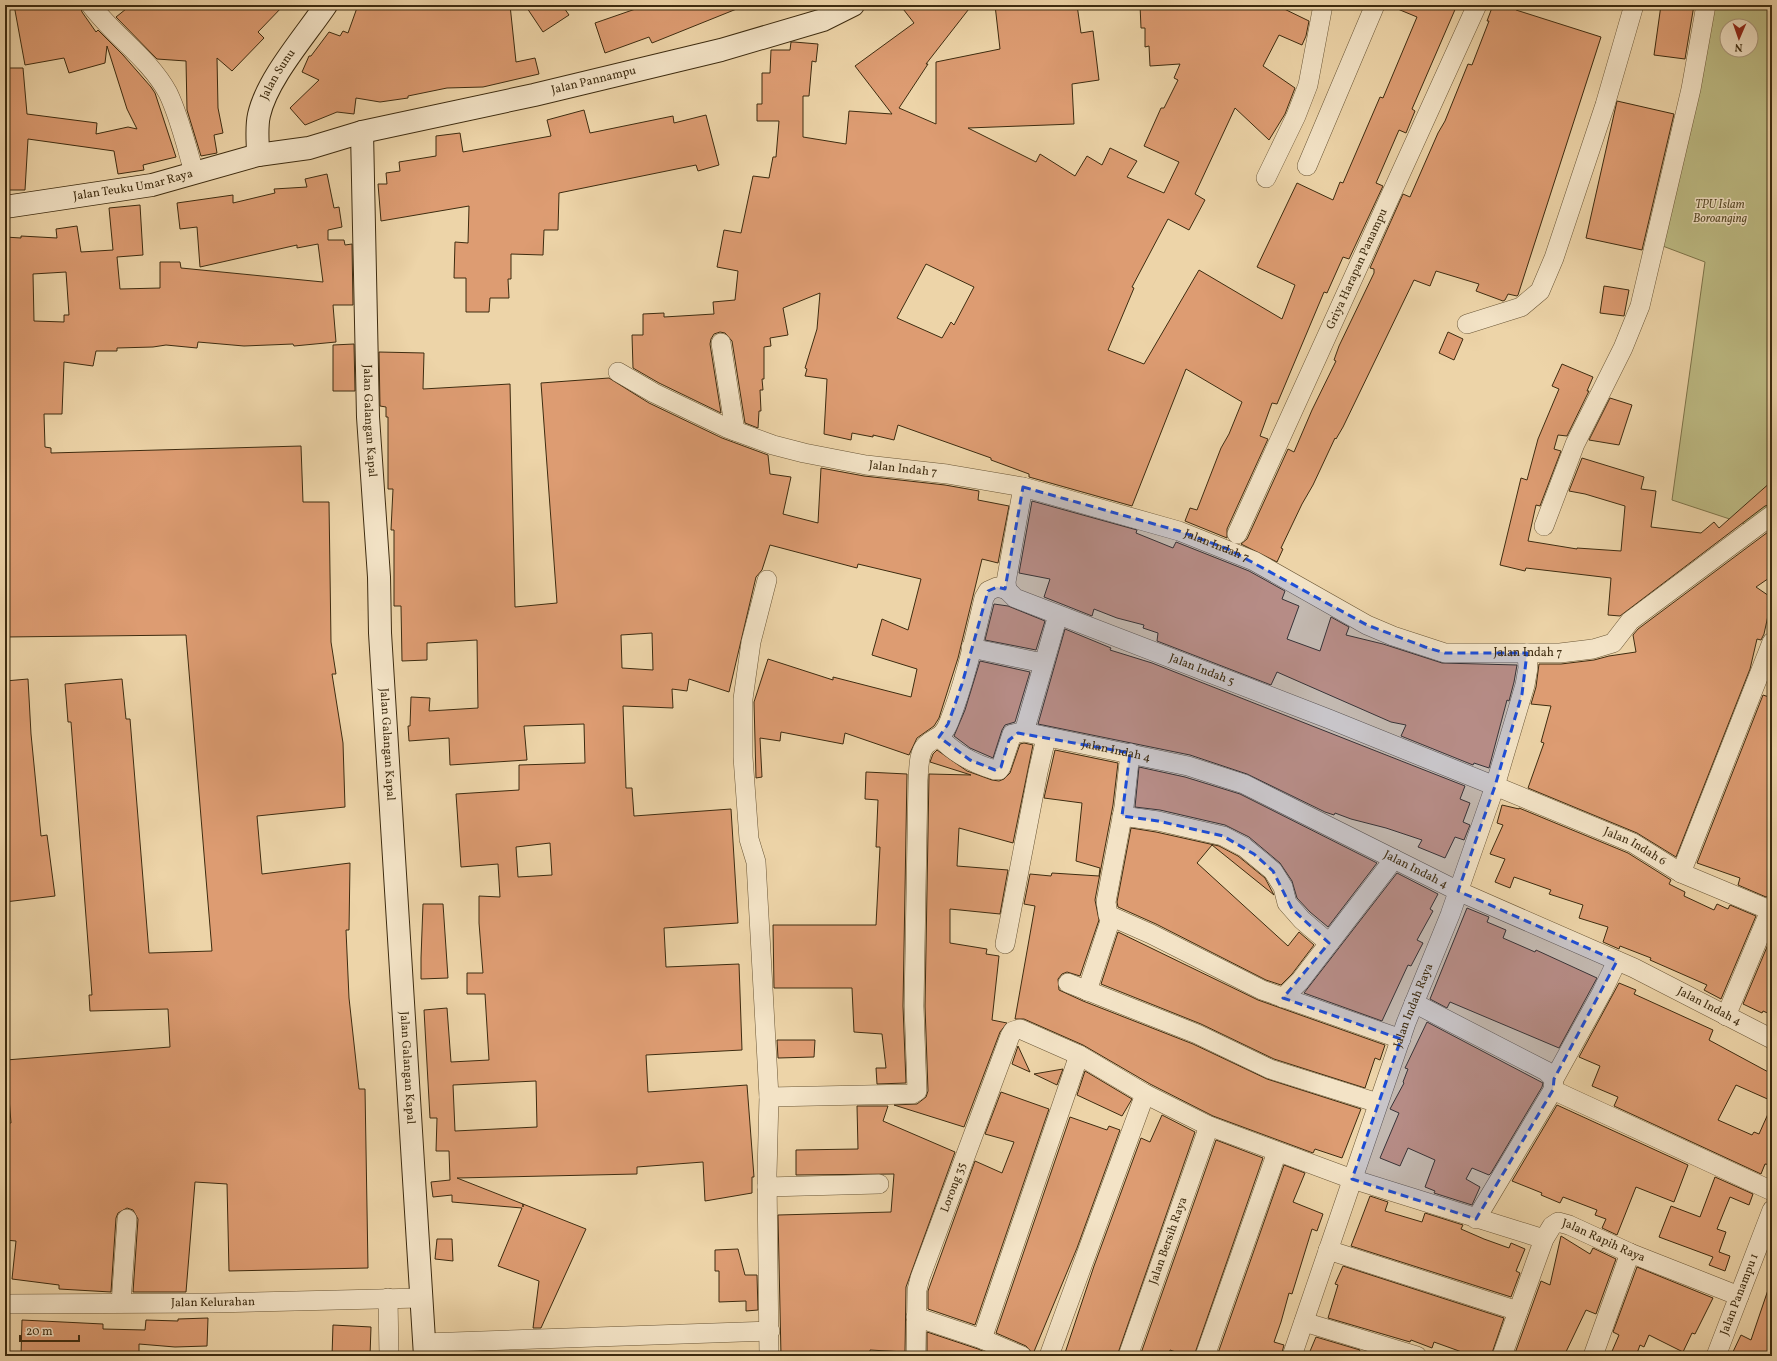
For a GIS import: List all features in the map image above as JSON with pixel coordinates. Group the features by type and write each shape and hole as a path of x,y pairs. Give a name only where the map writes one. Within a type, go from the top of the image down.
{"main road":[{"name":"Jalan Sunu","path":"258,155 257,131 259,115 265,99 274,80 326,5"},
{"name":"Jalan Pannampu","path":"258,155 283,150 310,141 330,140 534,95 721,50 823,20 854,5"},
{"name":"Jalan Galangan Kapal","path":"362,132 368,416 379,577 380,633 424,1350"},
{"name":"Jalan Teuku Umar Raya","path":"5,206 152,185 258,155"}],"street":[{"path":"91,5 137,54 167,93 179,122 194,172"},
{"path":"1266,178 1285,142 1308,85 1323,5"},
{"path":"1307,166 1375,5"},
{"name":"Griya Harapan Panampu","path":"1237,534 1477,5"},
{"path":"1467,324 1521,307 1540,291 1554,258 1605,105 1634,5"},
{"path":"1544,526 1575,444 1623,348 1640,306 1691,90 1706,5"},
{"path":"721,344 735,431"},
{"name":"Jalan Indah 7","path":"618,372 654,393 735,431 773,445 804,453 866,465 947,474 1024,488 1179,531 1228,549 1254,561 1367,625 1445,653 1560,653 1593,649 1613,643 1630,621 1772,514"},
{"path":"769,1097 912,1094 917,1091 914,1006 918,780 921,754 925,745 939,737 944,732 953,710 984,598 988,591 997,587 1007,590 1006,582 1024,488"},
{"path":"767,580 759,609 747,670 743,699 743,743 749,839 756,862 769,1097 768,1187 770,1356"},
{"name":"Jalan Indah 5","path":"1007,590 1015,598 1329,719 1495,786"},
{"path":"939,737 953,750 970,760 995,770 999,770 1003,763 1012,734 1024,732 1058,615"},
{"path":"1681,873 1772,642"},
{"path":"971,648 1043,663"},
{"name":"Jalan Indah Raya","path":"1292,1356 1378,1103 1414,1003 1450,915 1495,786 1525,685 1527,653"},
{"name":"Jalan Indah 4","path":"1024,732 1046,738 1130,753 1201,770 1244,784 1458,891 1617,961 1772,1039"},
{"path":"1005,944 1038,772 1046,738"},
{"path":"1130,753 1122,816 1106,902 1106,910 1111,918 1151,934 1232,976 1283,998 1401,1039"},
{"name":"Jalan Indah 6","path":"1495,786 1633,843 1681,873 1771,909"},
{"path":"1122,816 1158,821 1222,836 1244,846 1273,871 1283,887 1287,903 1302,920 1329,943"},
{"path":"1283,998 1300,981 1394,859"},
{"path":"1726,1016 1771,909"},
{"path":"1087,991 1111,918"},
{"path":"1476,1219 1554,1085 1617,961"},
{"path":"1068,983 1197,1034 1270,1069 1378,1103"},
{"path":"1414,1003 1546,1071 1554,1085 1772,1191"},
{"name":"Lorong 35","path":"916,1356 917,1290 920,1278 1010,1036 1013,1032 1020,1029 1079,1055"},
{"path":"982,1338 1079,1055 1145,1094 1209,1126 1352,1179 1544,1239"},
{"path":"1049,1356 1145,1094"},
{"name":"Jalan Bersih Raya","path":"1128,1356 1209,1126"},
{"path":"1205,1356 1277,1152"},
{"path":"768,1187 879,1184"},
{"name":"Jalan Panampu 1","path":"1716,1356 1772,1210"},
{"path":"120,1303 127,1219"},
{"name":"Jalan Rapih Raya","path":"1502,1356 1544,1239 1552,1226 1558,1222 1739,1296"},
{"path":"1328,1250 1518,1311"},
{"path":"1593,1356 1630,1252"},
{"path":"388,1298 389,1356"},
{"name":"Jalan Kelurahan","path":"5,1304 420,1298"},
{"path":"916,1317 982,1338 1022,1356"},
{"path":"1304,1322 1417,1356"},
{"path":"424,1350 770,1331"}],"highlighted area":[{"path":"1023,487 1179,531 1228,549 1367,625 1425,647 1445,653 1527,653 1522,694 1495,786 1458,891 1617,961 1554,1079 1553,1090 1476,1219 1352,1179 1401,1039 1283,998 1329,943 1292,909 1273,871 1254,854 1223,836 1158,821 1122,816 1130,753 1018,733 1009,740 1001,767 995,770 970,760 939,737 948,724 962,684 988,591 997,587 1005,589"}],"green space":[{"name":"TPU Islam Boroanging","path":"1706,5 1772,5 1772,515 1757,528 1672,500 1705,262 1660,245"}],"building":[{"path":"14,5 80,5 82,12 96,32 98,30 123,55 155,93 176,157 143,165 144,170 118,174 114,151 28,139 25,190 5,190 5,68 23,68 27,114 97,123 96,134 128,127 137,129 127,109 107,46 105,63 69,73 64,58 25,65"},
{"path":"131,5 235,7 233,5 284,5 258,32 264,38 232,71 217,58 218,108 223,133 214,135 217,153 201,156 187,110 186,61 157,59 116,17"},
{"path":"358,5 510,5 516,62 535,58 539,74 483,87 447,88 408,96 408,98 380,102 356,98 354,114 337,112 305,125 290,108 319,80 302,72 309,56 311,56 329,32 340,36 343,31 348,33"},
{"path":"525,5 562,5 569,15 543,32"},
{"path":"647,5 744,6 652,43 649,37 605,53 595,23"},
{"path":"900,5 972,5 926,64 928,64 899,108 936,124 936,62 1000,49 995,5 1077,5 1081,33 1093,31 1099,80 1072,84 1074,124 968,128 1036,162 1040,154 1075,176 1087,156 1102,165 1110,148 1137,161 1127,177 1164,193 1179,162 1144,146 1161,108 1164,108 1178,80 1174,78 1180,64 1150,66 1149,46 1145,47 1145,28 1141,28 1140,5 1276,5 1309,21 1306,36 1302,45 1279,35 1263,66 1295,88 1285,114 1269,140 1235,108 1195,194 1205,200 1189,230 1168,219 1132,287 1134,288 1108,350 1144,364 1199,270 1282,319 1295,285 1257,267 1297,183 1333,200 1340,182 1343,183 1380,97 1383,98 1417,17 1388,5 1457,5 1412,109 1415,111 1406,133 1399,130 1376,183 1383,186 1349,259 1343,257 1327,293 1324,292 1277,404 1272,403 1260,436 1268,439 1227,529 1227,538 1185,521 1190,508 1197,510 1221,448 1229,434 1242,402 1186,369 1132,506 1029,477 1029,474 991,460 991,458 898,425 894,440 873,435 873,437 852,433 851,440 824,434 827,379 805,376 807,369 805,368 817,329 820,293 783,308 788,335 770,338 771,346 764,347 764,379 762,379 763,390 760,390 761,411 759,411 758,428 745,423 732,341 725,333 720,332 714,334 710,344 721,413 659,383 633,368 632,335 643,335 643,314 664,313 664,317 714,314 713,302 735,300 738,271 717,267 724,230 741,233 753,176 769,178 773,157 776,157 779,121 757,121 757,104 762,104 762,73 770,73 771,50 790,50 791,42 818,44 816,62 812,61 809,96 803,96 803,137 846,144 849,111 892,114 855,66 914,23","holes":["926,264 974,287 954,325 951,322 942,338 897,318"]},
{"path":"1493,5 1519,5 1516,10 1601,37 1518,295 1508,294 1503,301 1476,291 1479,284 1436,271 1430,286 1414,280 1343,427 1336,439 1335,438 1313,485 1302,504 1281,548 1283,549 1277,562 1241,544 1247,539 1288,449 1294,452 1312,410 1336,361 1334,360 1339,346 1374,273 1374,269 1370,268 1403,194 1410,197 1438,133 1445,121 1468,64 1472,65 1489,21 1487,21"},
{"path":"1661,5 1694,5 1685,59 1654,55"},
{"path":"1617,101 1674,114 1642,250 1586,238"},
{"path":"584,110 590,133 673,116 674,123 706,115 719,165 698,171 696,165 559,193 558,230 544,230 543,255 511,254 511,279 508,279 509,298 490,298 489,312 466,312 466,278 454,278 455,242 468,243 469,206 381,221 378,184 387,184 386,173 400,171 399,162 436,156 436,136 460,133 463,152 551,136 547,120"},
{"path":"327,174 334,208 339,207 342,227 328,230 328,240 344,240 345,245 352,244 353,305 333,305 336,342 294,346 293,344 244,346 198,342 197,348 166,345 153,347 117,348 117,351 96,351 93,366 64,362 62,414 44,414 45,447 51,448 51,453 301,446 303,502 329,502 331,642 336,674 332,674 343,743 345,807 257,816 262,874 350,863 349,930 346,930 349,998 359,1089 365,1089 368,1268 229,1271 227,1184 195,1182 186,1292 133,1292 138,1219 133,1210 127,1208 118,1213 116,1218 111,1292 59,1289 59,1285 12,1279 16,1241 5,1240 5,1123 11,1123 6,1060 170,1047 168,1009 90,1011 89,995 92,995 71,722 68,722 65,684 122,679 126,719 130,719 149,953 212,951 186,635 5,637 5,237 21,238 21,236 57,238 56,229 77,226 81,252 113,250 109,208 140,205 143,255 117,257 120,289 160,288 160,262 180,262 181,268 323,282 318,244 297,248 297,245 200,267 197,227 180,229 177,203 233,195 233,203 275,193 274,189 307,187 305,179","holes":["66,272 69,315 64,315 64,322 34,321 33,274"]},
{"path":"1604,286 1629,290 1624,316 1600,313"},
{"path":"1448,332 1463,339 1454,360 1439,353"},
{"path":"354,344 355,391 333,391 333,345"},
{"path":"379,352 424,353 423,389 510,384 515,607 557,603 541,383 609,378 649,403 722,438 768,455 770,474 791,477 783,514 818,523 821,468 864,476 945,485 979,491 978,500 1009,506 998,563 982,559 958,658 939,718 934,726 917,738 909,755 845,733 843,744 781,732 780,741 760,738 762,777 756,778 754,702 768,659 833,680 833,677 911,697 917,669 872,655 882,619 908,630 921,579 858,564 857,568 770,545 762,570 756,577 729,692 689,679 687,691 672,689 673,708 623,706 626,788 632,788 634,816 731,809 738,923 664,928 666,967 739,964 742,1050 646,1055 648,1092 747,1085 754,1177 752,1177 752,1193 705,1201 703,1162 637,1167 637,1174 457,1178 586,1229 541,1328 533,1328 539,1281 498,1266 522,1208 452,1202 452,1195 433,1197 431,1182 450,1180 449,1151 436,1151 437,1118 430,1118 424,1010 447,1008 451,1062 489,1060 485,994 467,994 467,973 483,973 479,923 479,896 500,897 498,864 461,867 456,794 519,790 519,765 585,763 584,724 524,726 527,760 450,765 449,738 409,741 408,726 410,726 411,697 430,698 429,711 478,708 477,640 427,643 427,660 402,661 401,606 394,606 394,530 391,530 393,489 388,489 388,417 386,417 386,407 380,406","holes":["652,633 653,670 622,668 621,635","550,843 552,875 518,877 516,847","536,1081 537,1127 455,1131 453,1085"]},
{"path":"1562,364 1593,377 1587,391 1589,391 1567,436 1558,435 1554,449 1561,451 1540,506 1536,505 1528,541 1577,549 1621,551 1625,506 1585,494 1569,491 1582,458 1644,477 1641,489 1656,491 1651,527 1701,533 1714,522 1719,528 1772,481 1772,504 1765,506 1620,616 1608,615 1611,578 1526,568 1525,571 1500,565 1521,478 1527,480 1538,439 1559,389 1552,386"},
{"path":"1610,398 1632,405 1619,445 1589,440"},
{"path":"1032,501 1137,530 1136,533 1173,548 1176,542 1249,571 1285,591 1282,599 1299,606 1287,639 1320,651 1331,617 1349,627 1346,635 1383,644 1442,663 1517,665 1509,701 1507,700 1489,768 1474,763 1473,765 1401,736 1406,725 1391,722 1277,672 1271,685 1157,641 1158,633 1143,628 1144,625 1117,618 1094,609 1092,616 1044,597 1050,579 1019,573"},
{"path":"1772,529 1772,576 1756,587 1772,598 1772,606 1769,611 1764,634 1761,640 1757,639 1750,669 1676,857 1637,833 1528,788 1544,743 1541,742 1551,706 1531,704 1536,687 1539,664 1561,664 1594,660 1636,652 1633,635 1638,629"},
{"path":"994,604 1008,606 1045,621 1036,650 985,640"},
{"path":"1065,629 1111,648 1110,650 1152,663 1465,786 1460,799 1470,803 1463,822 1470,825 1464,840 1455,837 1445,858 1418,847 1422,840 1335,813 1334,815 1325,812 1247,774 1190,755 1038,724"},
{"path":"980,661 1030,672 1015,722 1005,725 993,758 970,748 954,736 965,710"},
{"path":"28,679 31,734 41,836 47,835 55,896 5,902 5,681"},
{"path":"1763,695 1772,698 1772,895 1766,897 1738,885 1740,878 1697,863"},
{"path":"1024,743 1033,745 1013,843 959,828 957,866 1008,870 1000,914 950,909 950,943 987,949 986,954 999,956 992,1020 1007,1023 1000,1032 964,1127 894,1105 917,1104 926,1097 928,1091 925,1006 929,774 971,775 930,762 933,754 937,750 967,771 999,781 1004,779 1010,773 1020,744"},
{"path":"1055,750 1118,763 1113,805 1095,900 1099,920 1080,976 1067,972 1062,974 1058,979 1059,990 1083,1001 1193,1044 1267,1079 1361,1109 1342,1158 1315,1149 1313,1153 1213,1116 1150,1084 1083,1045 1024,1019 1015,1019 1035,906 1024,904 1030,874 1051,876 1052,873 1099,876 1100,868 1076,861 1082,803 1044,798"},
{"path":"1139,767 1185,777 1240,794 1377,863 1328,927 1310,912 1297,898 1292,881 1280,863 1249,837 1225,825 1160,810 1135,807"},
{"path":"866,772 907,774 903,1006 906,1083 877,1084 876,1068 886,1068 882,1034 854,1032 852,988 774,988 773,925 876,925 880,847 876,847 878,800 865,799"},
{"path":"1502,805 1519,808 1628,853 1671,880 1669,884 1685,892 1684,896 1714,910 1717,904 1728,909 1730,905 1756,916 1721,999 1704,990 1707,985 1650,960 1651,958 1620,946 1619,949 1603,942 1608,927 1579,918 1583,905 1549,894 1551,890 1514,877 1510,888 1495,882 1505,859 1490,854 1503,825 1497,823"},
{"path":"1131,828 1219,846 1238,856 1265,878 1274,895 1212,845 1197,863 1288,946 1299,932 1314,945 1292,974 1281,985 1266,980 1156,924 1118,907 1117,902"},
{"path":"1397,873 1438,894 1430,909 1433,911 1417,940 1423,943 1411,966 1408,965 1382,1021 1304,993"},
{"path":"423,904 443,904 448,978 421,979"},
{"path":"1467,908 1489,917 1487,922 1506,930 1503,938 1535,952 1536,950 1597,978 1559,1048 1450,1002 1447,1008 1430,999"},
{"path":"1118,932 1258,1000 1385,1045 1380,1060 1375,1058 1365,1088 1274,1059 1201,1024 1101,984"},
{"path":"1772,935 1772,1015 1763,1011 1762,1013 1743,1004"},
{"path":"1619,983 1636,990 1634,994 1713,1030 1709,1040 1772,1074 1772,1101 1736,1085 1718,1120 1752,1135 1754,1132 1759,1134 1772,1105 1772,1165 1765,1164 1761,1174 1614,1106 1618,1097 1592,1086 1600,1066 1579,1057"},
{"path":"1427,1022 1543,1083 1491,1173 1489,1175 1472,1168 1466,1179 1480,1187 1472,1205 1434,1193 1435,1191 1425,1187 1435,1160 1408,1148 1400,1166 1380,1158 1399,1113 1390,1109 1404,1083 1403,1082 1408,1069 1405,1068"},
{"path":"777,1040 815,1040 814,1057 778,1058"},
{"path":"1018,1046 1030,1072 1012,1064"},
{"path":"1063,1069 1057,1085 1034,1074"},
{"path":"1085,1071 1132,1099 1122,1116 1077,1095"},
{"path":"1001,1092 1049,1109 975,1325 928,1309 928,1291 975,1161 1002,1173 1014,1142 985,1134"},
{"path":"1557,1105 1688,1165 1674,1202 1636,1187 1617,1235 1602,1228 1606,1219 1595,1215 1597,1210 1563,1197 1560,1203 1541,1195 1542,1193 1512,1181"},
{"path":"857,1106 888,1106 883,1121 955,1152 906,1287 905,1352 870,1350 870,1356 781,1356 778,1215 891,1212 894,1174 796,1175 796,1150 858,1149"},
{"path":"1162,1115 1195,1132 1117,1356 1064,1356 1094,1266 1141,1138 1150,1142"},
{"path":"1070,1117 1107,1130 1109,1126 1120,1130 1077,1248 1033,1354 1026,1346 996,1333"},
{"path":"1216,1140 1263,1158 1194,1356 1187,1356 1170,1350 1169,1356 1140,1356"},
{"path":"1284,1165 1305,1173 1293,1202 1323,1214 1317,1231 1312,1229 1292,1294 1289,1293 1274,1342 1284,1345 1281,1356 1256,1356 1239,1351 1237,1356 1217,1356"},
{"path":"1715,1177 1753,1194 1749,1205 1730,1197 1717,1229 1726,1232 1719,1252 1730,1256 1725,1271 1709,1265 1713,1257 1659,1237 1671,1206 1700,1217"},
{"path":"1370,1196 1388,1202 1385,1211 1422,1222 1425,1213 1463,1225 1461,1229 1509,1248 1511,1243 1525,1249 1516,1271 1520,1273 1511,1297 1351,1246"},
{"path":"1561,1236 1590,1254 1593,1248 1616,1259 1596,1314 1586,1310 1564,1356 1514,1356 1541,1281 1550,1285"},
{"path":"437,1239 452,1239 453,1261 435,1259"},
{"path":"738,1249 745,1275 757,1275 758,1310 746,1311 746,1301 719,1302 719,1271 715,1271 715,1250"},
{"path":"1343,1266 1504,1318 1491,1356 1473,1356 1434,1342 1432,1348 1411,1340 1410,1342 1328,1318 1338,1285 1335,1284"},
{"path":"1637,1267 1713,1298 1695,1334 1692,1333 1683,1352 1649,1335 1644,1347 1640,1345 1636,1356 1610,1356 1619,1335 1613,1332"},
{"path":"1769,1287 1772,1288 1772,1356 1731,1356 1741,1335 1751,1340"},
{"path":"208,1318 207,1346 175,1347 139,1344 139,1356 21,1356 22,1320 103,1324 103,1329 145,1330 146,1320 178,1321 178,1319"},
{"path":"333,1325 371,1327 370,1356 332,1356"},
{"path":"927,1332 978,1349 994,1356 927,1356"},
{"path":"1316,1337 1360,1350 1357,1356 1308,1356"}]}
